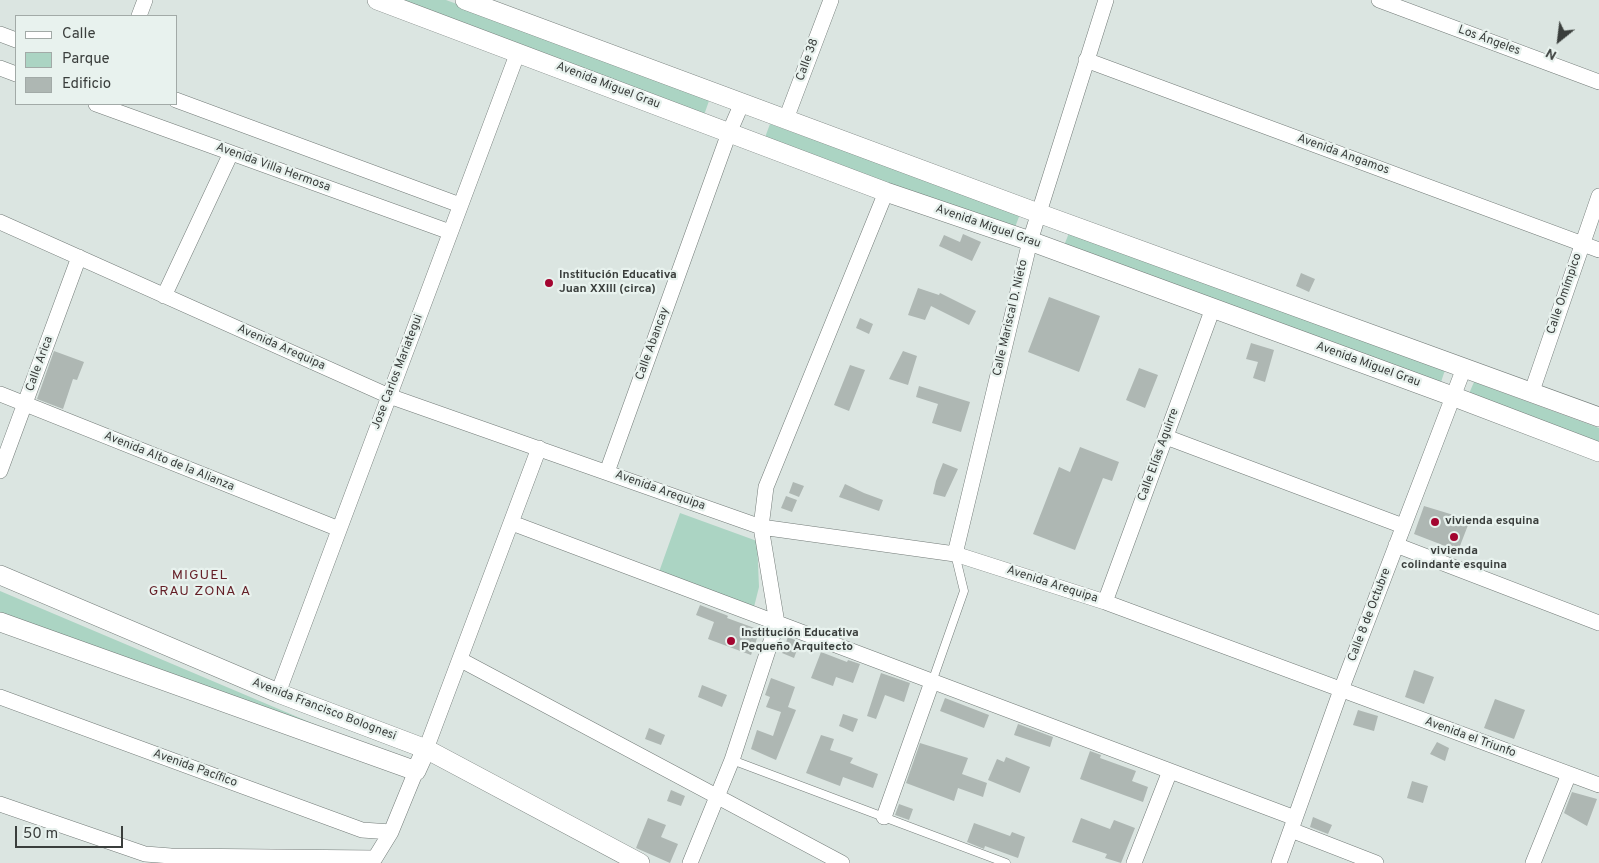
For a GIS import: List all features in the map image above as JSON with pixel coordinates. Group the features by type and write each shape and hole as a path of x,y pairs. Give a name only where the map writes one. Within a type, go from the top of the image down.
{"street":[{"path":"139,15 145,0"},
{"name":"Avenida Miguel Grau","path":"377,0 886,192 1030,241 1599,452"},
{"path":"465,0 1599,417"},
{"name":"Calle 38","path":"786,119 830,0"},
{"name":"Calle Mariscal D. Nieto","path":"955,554 1030,241 1106,0"},
{"name":"Los Ángeles","path":"1379,0 1599,82"},
{"path":"0,34 15,40"},
{"name":"Jose Carlos Mariategui","path":"278,693 518,52"},
{"name":"Avenida Angamos","path":"1086,60 1599,250"},
{"path":"0,68 15,74"},
{"path":"178,101 460,205"},
{"name":"Calle Abancay","path":"607,472 742,103"},
{"name":"Avenida Villa Hermosa","path":"101,105 450,232"},
{"path":"164,296 231,153"},
{"path":"690,863 732,760 777,623 761,527 766,486 886,192"},
{"name":"Calle Omímpico","path":"1532,391 1599,196"},
{"name":"Avenida Arequipa","path":"0,222 389,396 761,527 955,554 1105,602 1341,690"},
{"name":"Calle Arica","path":"0,471 79,257"},
{"name":"Calle Elías Aguirre","path":"1105,602 1213,308"},
{"name":"Calle 8 de Octubre","path":"1279,863 1341,690 1464,368"},
{"name":"Avenida Alto de la Alianza","path":"0,394 339,529"},
{"path":"1166,438 1403,526"},
{"path":"0,804 145,854 378,860 426,749 461,660 540,448"},
{"path":"512,523 1170,771 1293,824 1376,863"},
{"path":"1396,545 1599,623"},
{"name":"Avenida Francisco Bolognesi","path":"0,575 278,693 426,749 640,863"},
{"name":"Avenida Francisco Bolognesi","path":"0,622 416,771"},
{"path":"461,660 842,863"},
{"path":"884,817 932,682"},
{"name":"Avenida el Triunfo","path":"1341,690 1599,786"},
{"name":"Avenida Pacífico","path":"0,698 362,830 391,832"},
{"path":"1134,863 1170,771"},
{"path":"1533,863 1569,774"}],"lane":[{"path":"932,682 964,591 955,554"},
{"path":"732,760 1006,863"}],"green space":[{"path":"396,0 446,0 710,98 704,115"},
{"path":"770,124 1020,214 1014,230 764,140"},
{"path":"1069,233 1445,370 1440,385 1063,248"},
{"path":"1474,382 1599,428 1599,444 1468,396"},
{"path":"680,513 757,541 759,587 754,607 659,572"},
{"path":"0,591 399,760 0,613"}],"building":[{"path":"963,234 981,242 972,261 939,246 944,235 960,242"},
{"path":"1301,273 1315,279 1309,292 1296,286"},
{"path":"918,288 939,295 940,293 976,311 969,325 931,306 925,320 908,315"},
{"path":"1049,297 1100,316 1079,372 1028,352"},
{"path":"860,318 873,324 869,334 856,328"},
{"path":"1251,343 1274,350 1265,382 1253,378 1258,362 1246,359"},
{"path":"54,351 84,362 77,380 73,379 63,409 37,399"},
{"path":"903,351 917,356 908,385 889,379"},
{"path":"850,365 865,370 849,411 834,405"},
{"path":"1139,368 1158,375 1145,408 1126,400"},
{"path":"919,386 970,402 961,432 932,423 938,404 916,397"},
{"path":"1080,447 1119,462 1112,481 1103,478 1075,550 1033,534 1059,467 1070,472"},
{"path":"943,463 958,469 945,497 933,494"},
{"path":"793,482 804,486 799,497 789,493"},
{"path":"845,484 883,500 879,511 839,497"},
{"path":"786,496 797,500 792,512 781,508"},
{"name":"vivienda esquina","path":"1424,506 1470,520 1458,551 1414,534"},
{"path":"700,605 726,615 728,616 727,618 760,630 751,655 708,639 714,622 696,615"},
{"path":"788,637 800,642 794,658 782,653"},
{"path":"821,652 847,662 848,660 860,664 853,683 836,677 833,686 811,678"},
{"path":"1414,670 1434,677 1424,704 1405,697"},
{"path":"881,673 910,683 904,702 885,695 876,719 867,716"},
{"path":"771,678 795,687 788,707 796,710 776,760 751,749 757,730 773,736 781,712 766,707 770,697 765,695"},
{"path":"702,685 727,695 722,707 698,697"},
{"path":"945,698 989,715 984,728 940,711"},
{"path":"1495,699 1525,710 1514,739 1484,728"},
{"path":"1358,710 1378,716 1374,731 1353,725"},
{"path":"843,714 858,719 853,732 839,726"},
{"path":"1018,724 1053,737 1050,747 1014,735"},
{"path":"649,728 665,735 661,745 645,739"},
{"path":"821,735 834,739 830,750 853,758 850,763 878,774 873,788 843,777 840,786 806,773"},
{"path":"1437,742 1449,748 1445,761 1430,754"},
{"path":"920,743 968,758 962,774 987,783 983,797 958,788 954,801 906,783"},
{"path":"1090,751 1101,755 1100,758 1136,771 1132,781 1148,787 1143,802 1080,779"},
{"path":"1006,757 1030,767 1020,793 988,780 997,759 1004,762"},
{"path":"1412,781 1428,786 1423,803 1407,798"},
{"path":"671,790 685,796 681,806 667,801"},
{"path":"1572,792 1597,799 1587,826 1564,813"},
{"path":"899,804 913,809 909,820 895,815"},
{"path":"1313,817 1332,825 1328,834 1310,827"},
{"path":"648,818 666,825 661,837 678,844 670,863 636,848"},
{"path":"1081,818 1110,829 1114,820 1135,828 1121,863 1105,858 1107,854 1072,842"},
{"path":"974,823 1010,836 1012,832 1025,837 1018,858 985,846 984,849 967,842"}],"place":[{"name":"Institución Educativa Juan XXIII (circa)","path":"549,283"},
{"name":"vivienda esquina","path":"1435,522"},
{"name":"vivienda colindante esquina","path":"1454,537"},
{"name":"Institución Educativa Pequeño Arquitecto","path":"731,641"}],"district":[{"name":"MIGUEL GRAU ZONA A","path":"200,584"}]}
